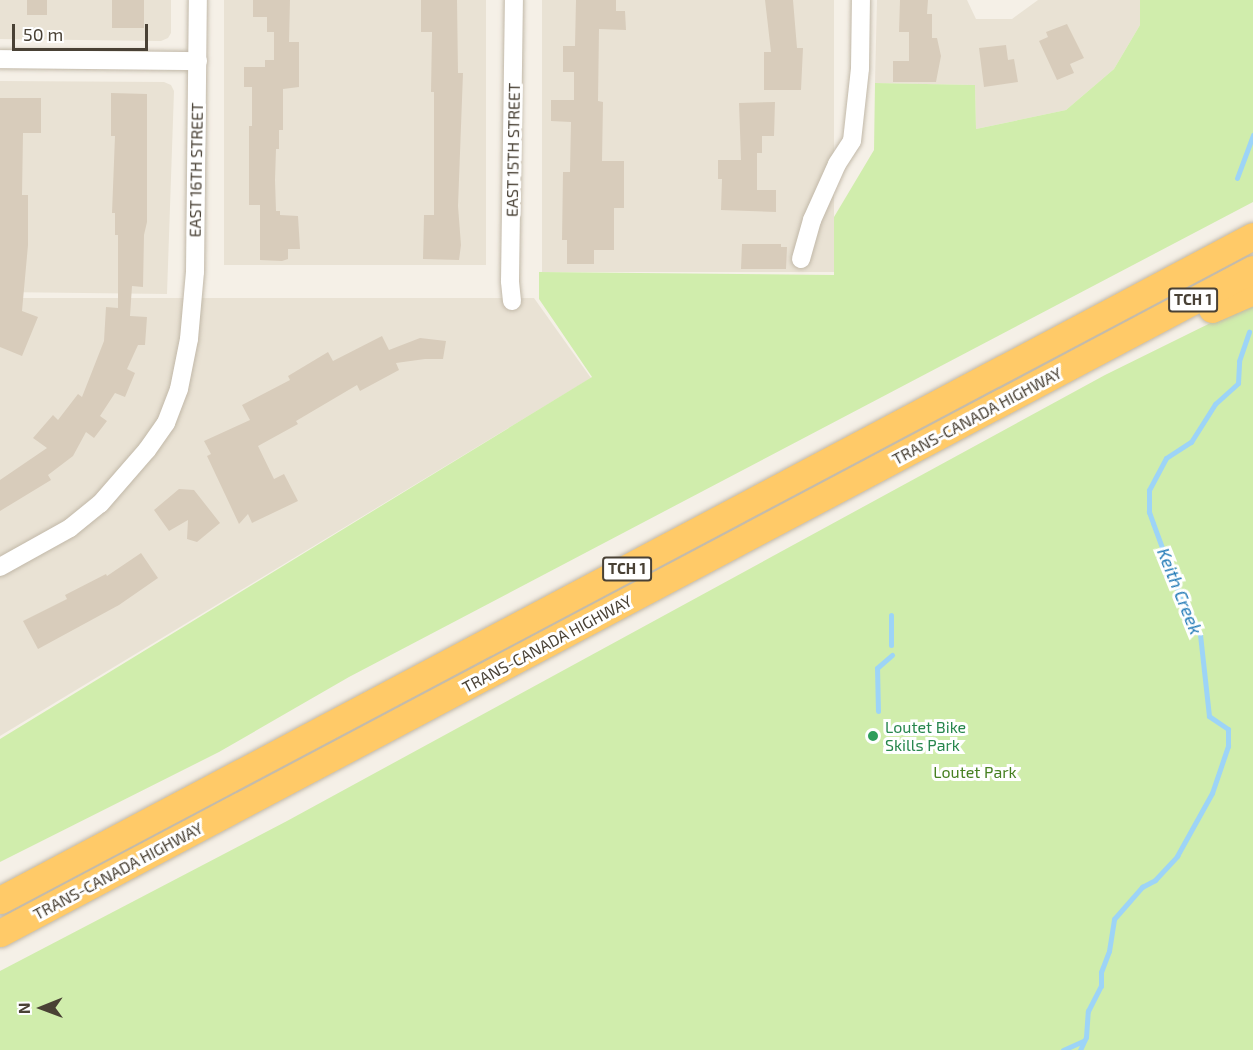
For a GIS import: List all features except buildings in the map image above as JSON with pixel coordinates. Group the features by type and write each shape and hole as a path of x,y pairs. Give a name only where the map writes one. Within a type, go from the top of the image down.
{"highway":[{"name":"TRANS-CANADA HIGHWAY","path":"0,900 1253,236"},
{"name":"TRANS-CANADA HIGHWAY","path":"0,933 1253,269"},
{"path":"1133,332 1217,307 1253,291"}],"street":[{"name":"EAST 16TH STREET","path":"0,567 70,528 100,504 130,472 166,423 179,388 189,339 195,272 198,0"},
{"name":"EAST 15TH STREET","path":"512,301 510,281 514,0"},
{"path":"801,259 812,220 837,164 852,141 860,68 861,0"},
{"path":"0,59 198,61"}],"shaded area":[{"path":"0,0 171,0 171,33 168,38 161,41 0,39"},
{"path":"224,0 486,0 486,265 224,265"},
{"path":"542,0 834,0 834,272 542,272"},
{"path":"877,0 967,0 976,19 1012,19 1038,0 1140,0 1140,25 1114,69 1066,110 976,129 975,85 875,83"},
{"path":"0,81 164,82 171,85 174,91 167,294 0,292"},
{"path":"0,298 534,298 591,378 0,736"}],"green space":[{"path":"1140,0 1253,0 1253,202 349,677 219,752 0,862 0,739 592,377 539,299 539,272 834,275 834,217 874,150 875,83 975,85 976,129 1066,110 1114,69 1140,25"},
{"name":"Loutet Park","path":"1253,302 1253,1050 0,1050 0,971 287,821 1105,375"}],"waterway":[{"name":"Keith Creek","path":"1237,178 1253,135"},
{"name":"Keith Creek","path":"1080,1050 1086,1037 1088,1011 1101,986 1101,972 1109,951 1114,919 1142,887 1155,880 1177,856 1212,793 1228,746 1228,729 1209,716 1200,634 1189,621 1149,512 1149,490 1166,458 1191,442 1215,404 1238,383 1239,361 1249,332"},
{"path":"891,615 891,645"},
{"path":"878,711 877,668 892,655"},
{"path":"1063,1050 1083,1041"}],"place":[{"name":"Loutet Bike Skills Park","path":"873,736"}]}
